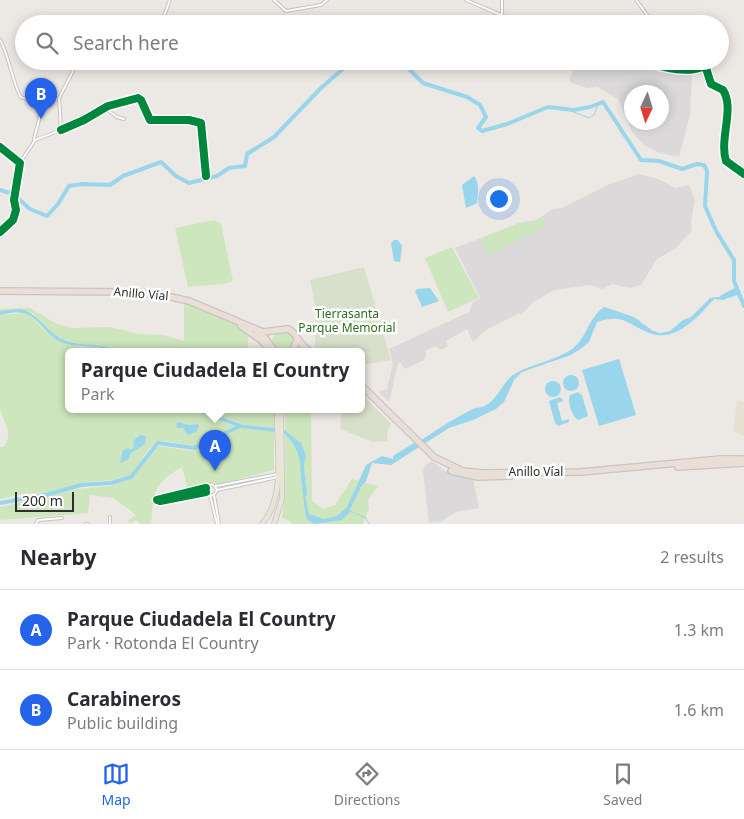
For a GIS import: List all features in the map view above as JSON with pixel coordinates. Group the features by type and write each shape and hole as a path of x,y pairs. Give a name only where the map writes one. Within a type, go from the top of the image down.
{"highway":[{"name":"Anillo Víal","path":"0,293 126,292 164,295 189,301 264,332 288,329 297,338"},
{"name":"Anillo Víal","path":"0,293 150,296 182,303 241,326 262,335 272,348"},
{"path":"273,348 271,336 275,331"},
{"path":"295,348 297,338"},
{"path":"297,338 304,348"},
{"name":"Anillo Víal","path":"365,389 424,450 446,465 476,473 580,472 722,459 744,461"},
{"name":"Anillo Víal","path":"365,394 415,441"}],"main road":[{"path":"263,523 274,500 278,475 277,413"},
{"path":"278,426 280,413"},
{"path":"274,524 282,499 278,435"}],"street":[{"path":"164,15 170,0"},
{"path":"274,0 286,11 321,5 327,0"},
{"path":"466,0 501,14 502,0"},
{"path":"636,0 647,15"},
{"path":"0,40 12,68 18,94 24,99 37,100 40,116 34,142 20,163 14,200 16,210 13,220 0,232"},
{"path":"61,130 60,94 73,70"},
{"path":"705,70 711,84 724,91 728,109 723,152 727,164 744,174"},
{"path":"34,142 104,108 138,98 150,120 189,120 202,123 206,176"},
{"path":"104,108 117,117 124,119"},
{"path":"0,147 20,163"},
{"path":"218,524 210,495 206,492 160,502 157,500 206,488 210,484 216,486 278,475"},
{"path":"210,495 214,494 217,490 278,475"},
{"path":"216,486 217,490"},
{"path":"214,494 218,524"},
{"path":"110,517 110,524"},
{"path":"36,524 38,520 62,518"}],"shaded area":[{"path":"572,70 670,70 692,76 690,115 679,157 660,153 644,145 631,130 669,130 669,85 624,85 624,113 618,99 597,87 587,88 569,82"},
{"path":"639,174 658,179 675,188 689,185 695,200 691,221 692,230 676,248 657,259 641,285 630,288 612,284 603,289 590,285 554,290 532,303 521,315 520,313 486,330 473,342 467,329 446,341 448,346 441,350 436,346 425,351 424,360 405,369 401,363 398,364 389,402 378,392 387,389 393,363 389,349 469,312 473,302 480,298 455,248 522,222 536,220 553,209 562,208 610,184"},
{"path":"737,400 744,402 744,436 733,431"},
{"path":"432,461 445,471 473,478 479,508 456,512 440,522 429,523 423,471 425,465"}],"green space":[{"path":"544,217 545,227 489,255 481,238 522,222 530,223"},
{"path":"214,220 221,224 233,281 218,285 188,287 175,228"},
{"path":"452,247 479,298 448,312 425,258"},
{"name":"Tierrasanta Parque Memorial","path":"364,267 391,360 365,364 365,348 315,348 315,305 310,280"},
{"path":"184,303 247,328 249,348 110,348 77,343 57,336 42,324 33,313 0,311 0,309 30,308 55,323 72,328 110,327 139,334 164,335 184,341"},
{"path":"24,313 30,315 47,333 78,347 98,348 65,348 65,413 201,413 238,427 245,425 209,413 274,413 274,470 217,485 214,482 188,490 182,467 165,478 157,489 154,496 151,524 140,524 137,520 130,524 128,521 134,516 136,517 134,513 113,498 90,495 88,513 0,520 0,507 77,489 110,486 133,477 159,446 192,451 223,435 194,446 164,441 156,443 148,450 131,475 112,480 87,482 51,492 21,494 0,499 0,447 4,447 7,441 8,430 0,407 0,315"},
{"path":"279,332 287,332 293,338 292,348 274,348 273,346 273,338"},
{"path":"365,398 391,424 388,429 387,441 373,442 340,429 342,413 365,413"},
{"path":"285,413 311,413 312,501 323,509 335,505 352,479 378,486 368,500 369,508 363,524 293,524 282,517 285,496"}],"water":[{"path":"474,176 478,185 477,203 466,208 462,185"},
{"path":"394,240 398,240 402,246 400,262 394,261 391,243"},
{"path":"430,288 439,301 422,307 415,291 417,289"},
{"path":"735,290 744,302 744,308 737,295 723,300 714,299 693,321 676,332 667,335 647,332 618,319 597,322 589,342 582,348 571,355 522,372 514,380 504,402 496,409 473,420 449,428 391,465 372,463 366,481 356,492 349,513 342,520 315,524 307,520 303,484 309,514 324,519 337,516 347,507 366,465 382,456 393,459 451,421 473,409 488,404 513,375 558,357 572,349 581,339 594,317 604,307 634,317 653,331 660,333 670,331 683,320 691,317 710,298 727,296"},
{"path":"19,309 26,311 62,339 69,342 108,348 64,343 54,338 33,317 17,312 0,315 0,311"},
{"path":"619,359 636,415 599,426 582,370"},
{"path":"571,375 577,377 579,383 577,389 571,391 565,389 563,383 565,377"},
{"path":"553,381 561,389 553,397 545,389"},
{"path":"578,392 582,395 588,416 578,420 572,412 569,398 570,395"},
{"path":"560,397 564,401 557,403 562,421 569,419 569,422 558,426 555,423 549,401"},
{"path":"201,413 209,413 244,425 283,429 301,443 306,456 302,474 297,453 293,444 284,433 241,428"},
{"path":"178,422 189,425 198,424 199,426 196,432 188,435 183,428 177,428 176,424"},
{"path":"140,435 146,436 145,444 131,453 128,460 120,463 123,450 128,448 131,450 134,447 133,441"}],"waterway":[{"path":"0,190 13,194 30,209 47,216 58,204 69,186 82,184 110,185 123,176 161,162 176,176 189,183 217,176 229,168 245,166 247,154 274,137 321,88 342,70"},
{"path":"410,70 423,83 467,97 480,105 486,117 478,128 482,131 507,124 548,107 574,110 603,102 641,160 659,161 682,169 697,164 704,165 707,171 705,206 716,231 734,260 734,281 744,306"},
{"path":"563,108 589,118 594,115 598,104"},
{"path":"722,297 737,289"},
{"path":"0,503 49,494 81,485 111,483 131,477 158,443 194,448 240,426"},
{"path":"395,457 421,441"},
{"path":"302,467 305,495"},
{"path":"350,505 358,489"},
{"path":"350,511 366,518 369,524"}],"cycle path":[{"path":"681,70 688,70"},
{"path":"707,70 711,84 723,90 728,106 724,143 726,161 744,174"},
{"path":"61,130 84,120 108,106 138,98 141,100 150,120 189,120 201,123 206,176"},
{"path":"0,147 20,163 14,200 16,210 13,220 0,232"},
{"path":"206,488 157,500 206,492"}],"place":[{"name":"Carabineros","path":"41,119"},
{"name":"Parque Ciudadela El Country","path":"215,471"}]}
